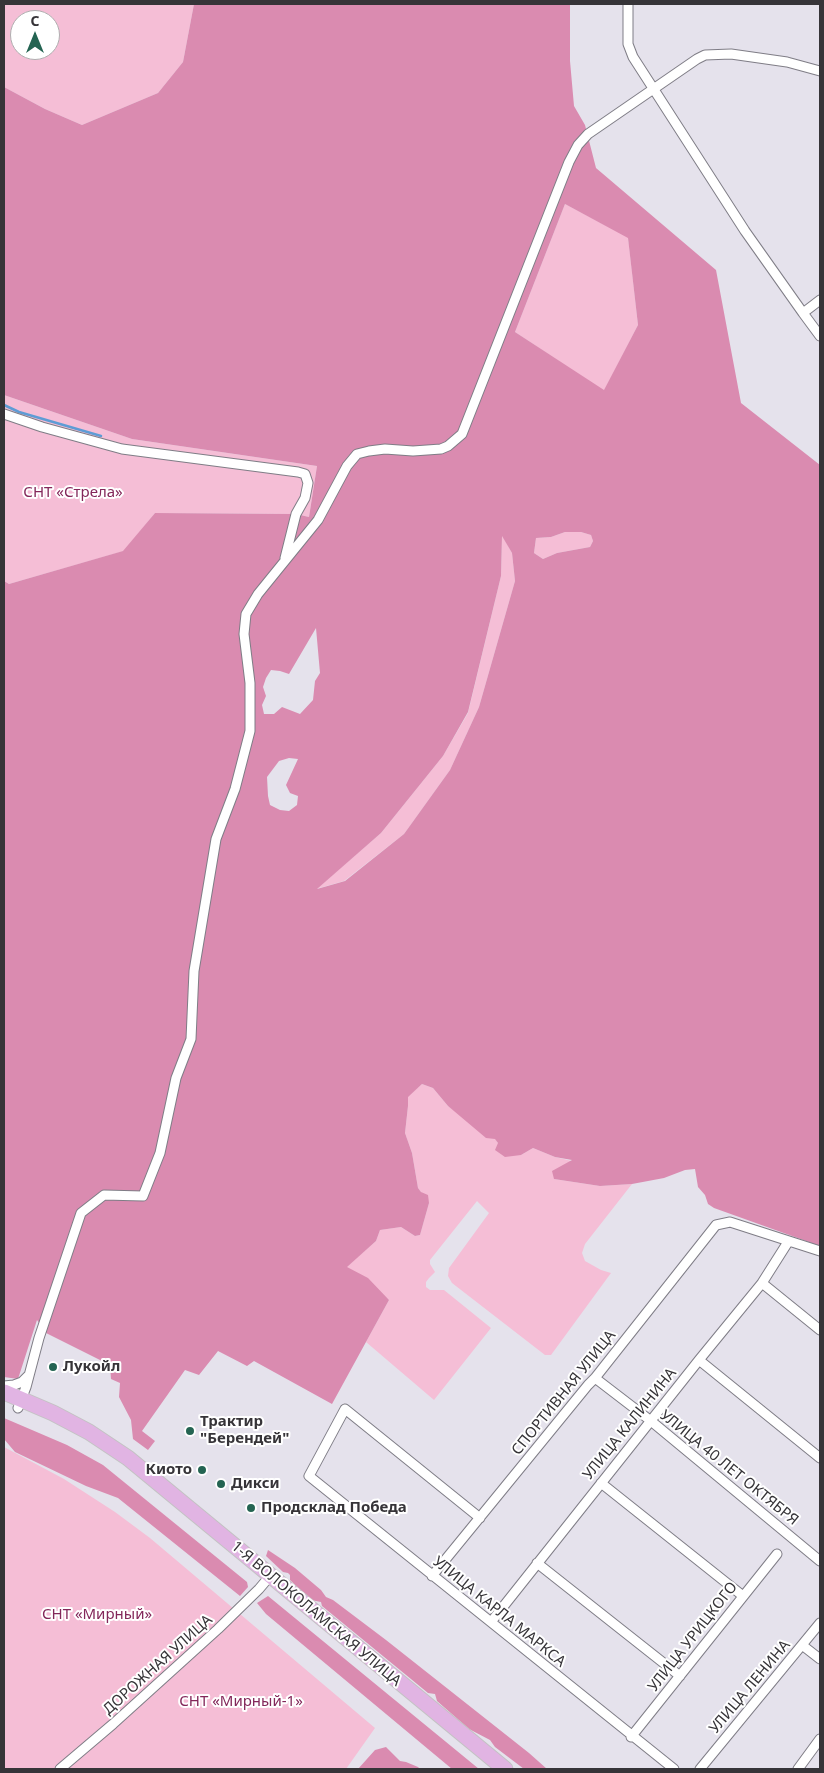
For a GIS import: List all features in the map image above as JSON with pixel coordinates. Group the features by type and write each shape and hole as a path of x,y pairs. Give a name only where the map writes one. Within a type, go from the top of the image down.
{"main road":[{"name":"1-Я ВОЛОКОЛАМСКАЯ УЛИЦА","path":"4,1392 14,1403 126,1462 268,1579 505,1769"},
{"name":"1-Я ВОЛОКОЛАМСКАЯ УЛИЦА","path":"268,1579 492,1769"}],"street":[{"path":"628,4 628,44 632,58 745,231 820,336"},
{"path":"14,1403 29,1375 39,1338 81,1214 104,1195 143,1196 160,1153 176,1078 190,1039 194,971 216,839 235,790 250,731 250,683 244,634 246,614 258,594 318,520 347,466 357,454 385,449 413,451 441,449 448,446 462,434 569,162 578,145 588,134 697,59 714,54 731,54 786,62 820,71"},
{"path":"803,313 820,300"},
{"path":"4,414 42,427 122,449 304,474 308,483 305,498 296,514 284,561"},
{"name":"СПОРТИВНАЯ УЛИЦА","path":"432,1576 588,1385 596,1378 716,1225 730,1222 788,1242"},
{"path":"788,1242 820,1251"},
{"name":"УЛИЦА КАЛИНИНА","path":"491,1622 762,1283 788,1242"},
{"path":"762,1283 820,1330"},
{"path":"699,1360 820,1458"},
{"path":"4,1386 22,1382 29,1375"},
{"name":"УЛИЦА 40 ЛЕТ ОКТЯБРЯ","path":"596,1378 820,1561"},
{"name":"УЛИЦА КАРЛА МАРКСА","path":"480,1518 345,1409 309,1476 631,1737 674,1769"},
{"path":"601,1483 743,1596"},
{"name":"УЛИЦА УРИЦКОГО","path":"631,1737 777,1554"},
{"path":"537,1563 680,1676"},
{"name":"ДОРОЖНАЯ УЛИЦА","path":"60,1769 218,1629 268,1579"},
{"name":"УЛИЦА ЛЕНИНА","path":"700,1769 820,1623"},
{"path":"802,1645 820,1659"},
{"path":"798,1769 820,1739"}],"green space":[{"path":"4,4 194,4 183,62 158,93 82,125 45,109 4,87"},
{"path":"565,204 628,237 638,325 604,391 515,332"},
{"name":"СНТ «Стрела»","path":"4,395 132,439 317,466 309,517 296,514 155,513 124,551 9,584 4,581"},
{"path":"565,532 581,532 591,535 593,541 590,547 557,553 543,559 534,553 536,538 551,537"},
{"path":"502,535 512,553 515,581 479,707 450,770 404,834 344,881 316,889 381,833 443,756 468,713 501,576"},
{"path":"422,1084 433,1088 448,1106 495,1138 498,1143 521,1155 533,1148 555,1157 572,1161 554,1179 600,1186 632,1184 585,1244 582,1253 585,1261 611,1273 551,1355 545,1355 452,1283 448,1276 449,1268 489,1213 477,1201 430,1260 430,1264 435,1272 426,1282 426,1287 430,1290 444,1290 491,1328 434,1400 366,1342 389,1300 346,1267 376,1241 380,1230 401,1227 415,1236 420,1235 429,1203 418,1188 412,1153 405,1133 408,1096"},
{"name":"СНТ «Мирный»","path":"4,1447 64,1479 115,1512 150,1538 375,1728 346,1769 4,1769"}],"shaded area":[{"path":"194,4 570,4 570,61 574,106 585,125 596,168 716,270 741,403 820,465 820,1246 714,1208 708,1204 705,1195 698,1187 695,1169 685,1170 664,1178 632,1184 600,1186 554,1179 552,1171 572,1160 555,1157 533,1148 521,1155 505,1157 495,1150 498,1143 495,1139 486,1138 448,1106 433,1088 422,1084 408,1097 405,1133 412,1153 418,1188 421,1192 428,1195 429,1203 420,1235 415,1236 401,1227 380,1230 376,1241 347,1267 368,1278 389,1300 332,1404 254,1361 247,1366 218,1351 199,1375 185,1370 142,1431 155,1441 148,1450 133,1439 131,1420 119,1397 120,1383 111,1379 110,1365 46,1333 37,1320 18,1379 4,1377 4,581 9,584 123,551 155,513 296,514 309,517 317,466 132,439 4,395 4,87 45,109 82,125 158,93 183,62","holes":["565,204 628,238 638,325 604,390 515,332","565,532 581,532 591,535 593,541 590,547 557,553 543,559 534,553 536,538 551,537","502,536 512,553 515,581 479,707 450,770 404,834 345,881 317,889 381,833 443,756 468,712 501,576","316,628 320,673 315,681 313,700 300,714 282,707 274,714 264,714 262,705 266,696 263,687 266,678 271,670 289,674","289,758 298,759 286,785 290,793 298,796 297,805 289,811 280,810 270,805 267,777 279,761"]},
{"path":"4,1418 67,1445 103,1465 247,1582 248,1587 240,1596 118,1498 86,1486 15,1452 4,1439"},
{"path":"268,1550 295,1568 321,1590 326,1597 333,1600 386,1640 547,1769 524,1769 495,1747 490,1740 469,1729 437,1701 435,1694 428,1693 322,1606 321,1602 311,1600 290,1580 288,1573 283,1572 266,1556"},
{"path":"268,1596 479,1769 452,1769 266,1614 257,1603"},
{"path":"386,1747 400,1761 420,1769 358,1769 375,1750"}],"waterway":[{"path":"4,405 19,412 101,436"}],"place":[{"name":"Лукойл","path":"53,1367"},
{"name":"Трактир \"Берендей\"","path":"190,1431"},
{"name":"Киото","path":"202,1470"},
{"name":"Дикси","path":"221,1484"},
{"name":"Продсклад Победа","path":"251,1508"}],"park label":[{"name":"СНТ «Мирный-1»","path":"241,1702"}]}
